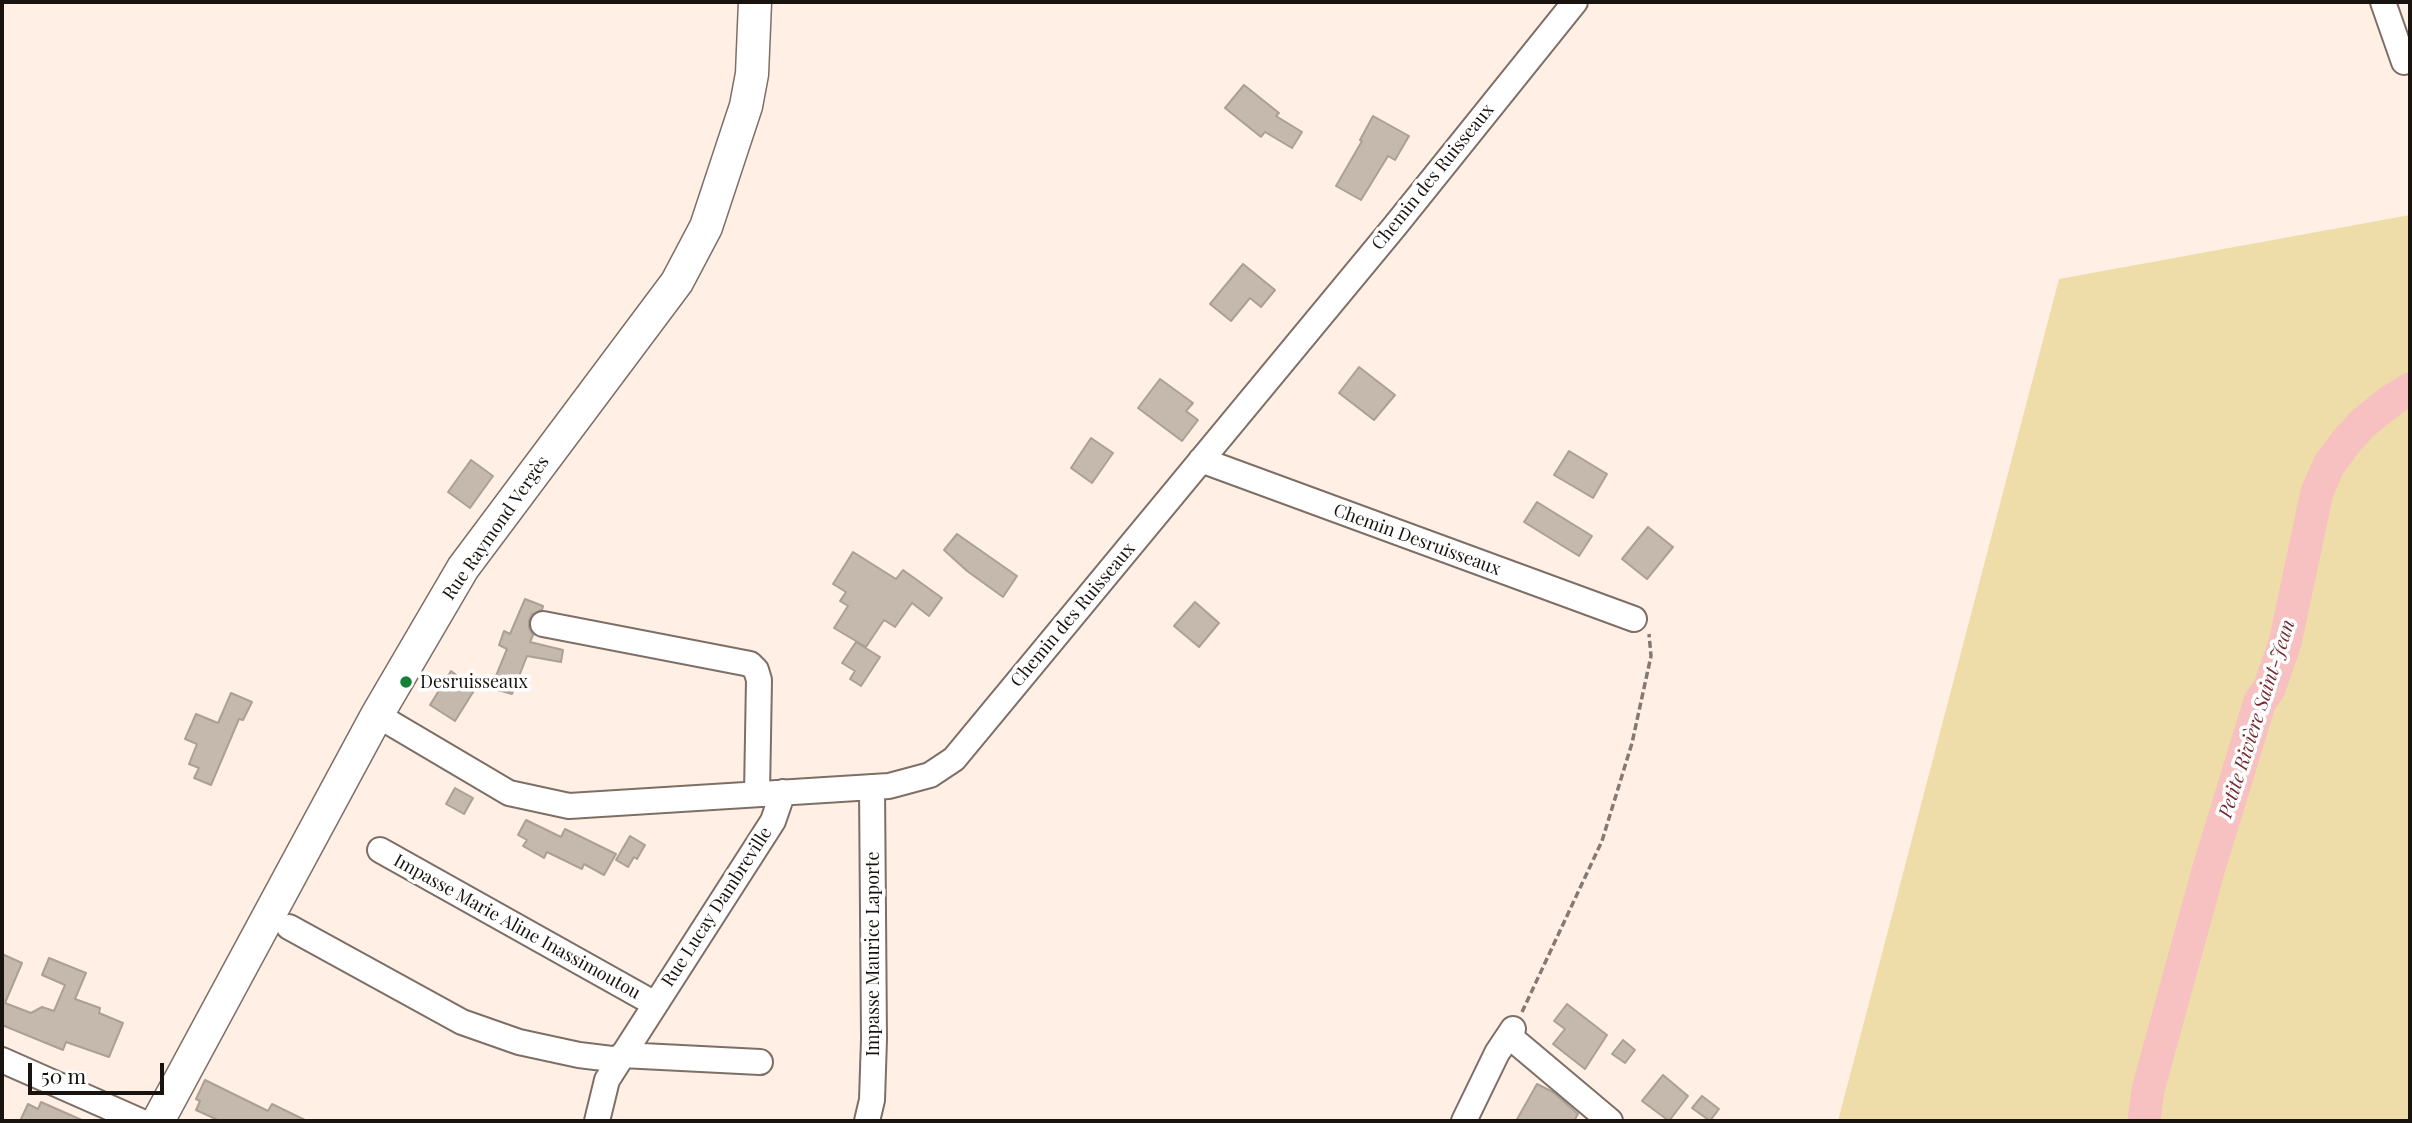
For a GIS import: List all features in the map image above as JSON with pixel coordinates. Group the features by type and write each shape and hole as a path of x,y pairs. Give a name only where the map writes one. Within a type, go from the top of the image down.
{"main road":[{"name":"Rue Raymond Vergès","path":"158,1121 377,715 463,568 677,282 706,227 746,106 752,74 755,2"}],"street":[{"name":"Chemin des Ruisseaux","path":"377,715 509,793 569,806 651,803 757,793 889,786 930,775 954,759 1395,226 1575,2"},
{"path":"2383,2 2404,62"},
{"name":"Chemin Desruisseaux","path":"1201,460 1634,619"},
{"path":"543,624 750,664 756,670 759,680 757,793"},
{"name":"Impasse Maurice Laporte","path":"867,1121 872,1100 874,1028 872,787"},
{"name":"Rue Lucay Dambreville","path":"597,1121 607,1080 773,821 783,792"},
{"name":"Impasse Marie Aline Inassimoutou","path":"380,850 654,1004"},
{"path":"289,927 462,1021 519,1042 579,1055 760,1062"},
{"path":"1464,1121 1497,1054 1511,1033 1610,1121"},
{"path":"4,1068 140,1121"}],"path":[{"path":"1511,1033 1602,841 1632,743 1651,656 1649,634 1634,619"}],"shaded area":[{"path":"2410,215 2410,1121 1838,1121 2059,279"}],"building":[{"path":"1244,85 1279,113 1276,116 1302,132 1292,148 1265,132 1261,137 1225,108"},
{"path":"1373,116 1409,136 1395,160 1388,156 1361,200 1336,186"},
{"path":"1243,264 1275,290 1261,307 1250,298 1231,321 1210,304"},
{"path":"1359,367 1395,395 1374,420 1339,393"},
{"path":"1160,379 1193,403 1186,411 1198,420 1182,441 1138,408"},
{"path":"1091,438 1113,453 1092,483 1071,468"},
{"path":"1569,451 1607,474 1593,498 1554,475"},
{"path":"471,460 493,476 470,508 448,492"},
{"path":"1537,502 1592,536 1579,556 1524,522"},
{"path":"1648,527 1673,547 1647,579 1622,559"},
{"path":"957,534 1017,576 1003,597 944,550"},
{"path":"853,552 896,579 903,570 942,598 929,616 912,603 895,627 884,620 866,647 834,628 848,606 840,601 846,592 833,584"},
{"path":"525,599 543,606 542,610 532,614 529,621 533,635 530,642 563,650 561,662 527,656 512,694 491,688 507,649 499,645 504,631 510,634"},
{"path":"1195,602 1219,623 1199,647 1174,626"},
{"path":"856,642 880,657 861,686 850,679 855,671 842,663"},
{"path":"451,671 475,689 455,721 430,705"},
{"path":"231,693 252,702 243,720 239,719 211,785 194,778 199,768 189,764 197,744 185,739 196,714 218,723"},
{"path":"455,788 473,798 464,814 446,804"},
{"path":"526,820 561,837 565,829 616,854 604,875 584,864 582,869 547,852 544,858 523,846 527,840 518,835"},
{"path":"630,836 645,845 637,859 634,857 628,867 616,860"},
{"path":"2,954 22,963 5,1003 31,1013 42,1007 54,1011 65,985 42,975 49,958 86,973 75,999 100,1008 99,1013 123,1023 109,1057 66,1042 63,1050 2,1025"},
{"path":"1567,1004 1607,1035 1585,1069 1553,1044 1565,1029 1554,1021"},
{"path":"1623,1040 1635,1050 1625,1063 1612,1054"},
{"path":"1663,1075 1688,1096 1669,1121 1642,1101"},
{"path":"205,1080 268,1111 272,1104 307,1121 220,1121 196,1110 200,1101 196,1099"},
{"path":"1537,1084 1553,1092 1578,1114 1574,1121 1516,1121"},
{"path":"1702,1096 1719,1109 1710,1121 1692,1108"},
{"path":"41,1102 84,1121 20,1121 28,1104 38,1109"}],"waterway":[{"name":"Petite Rivière Saint-Jean","path":"2144,1121 2148,1090 2208,871 2260,701 2269,689 2285,643 2317,492 2329,465 2363,423 2410,389"}],"place":[{"name":"Desruisseaux","path":"406,682"}]}
